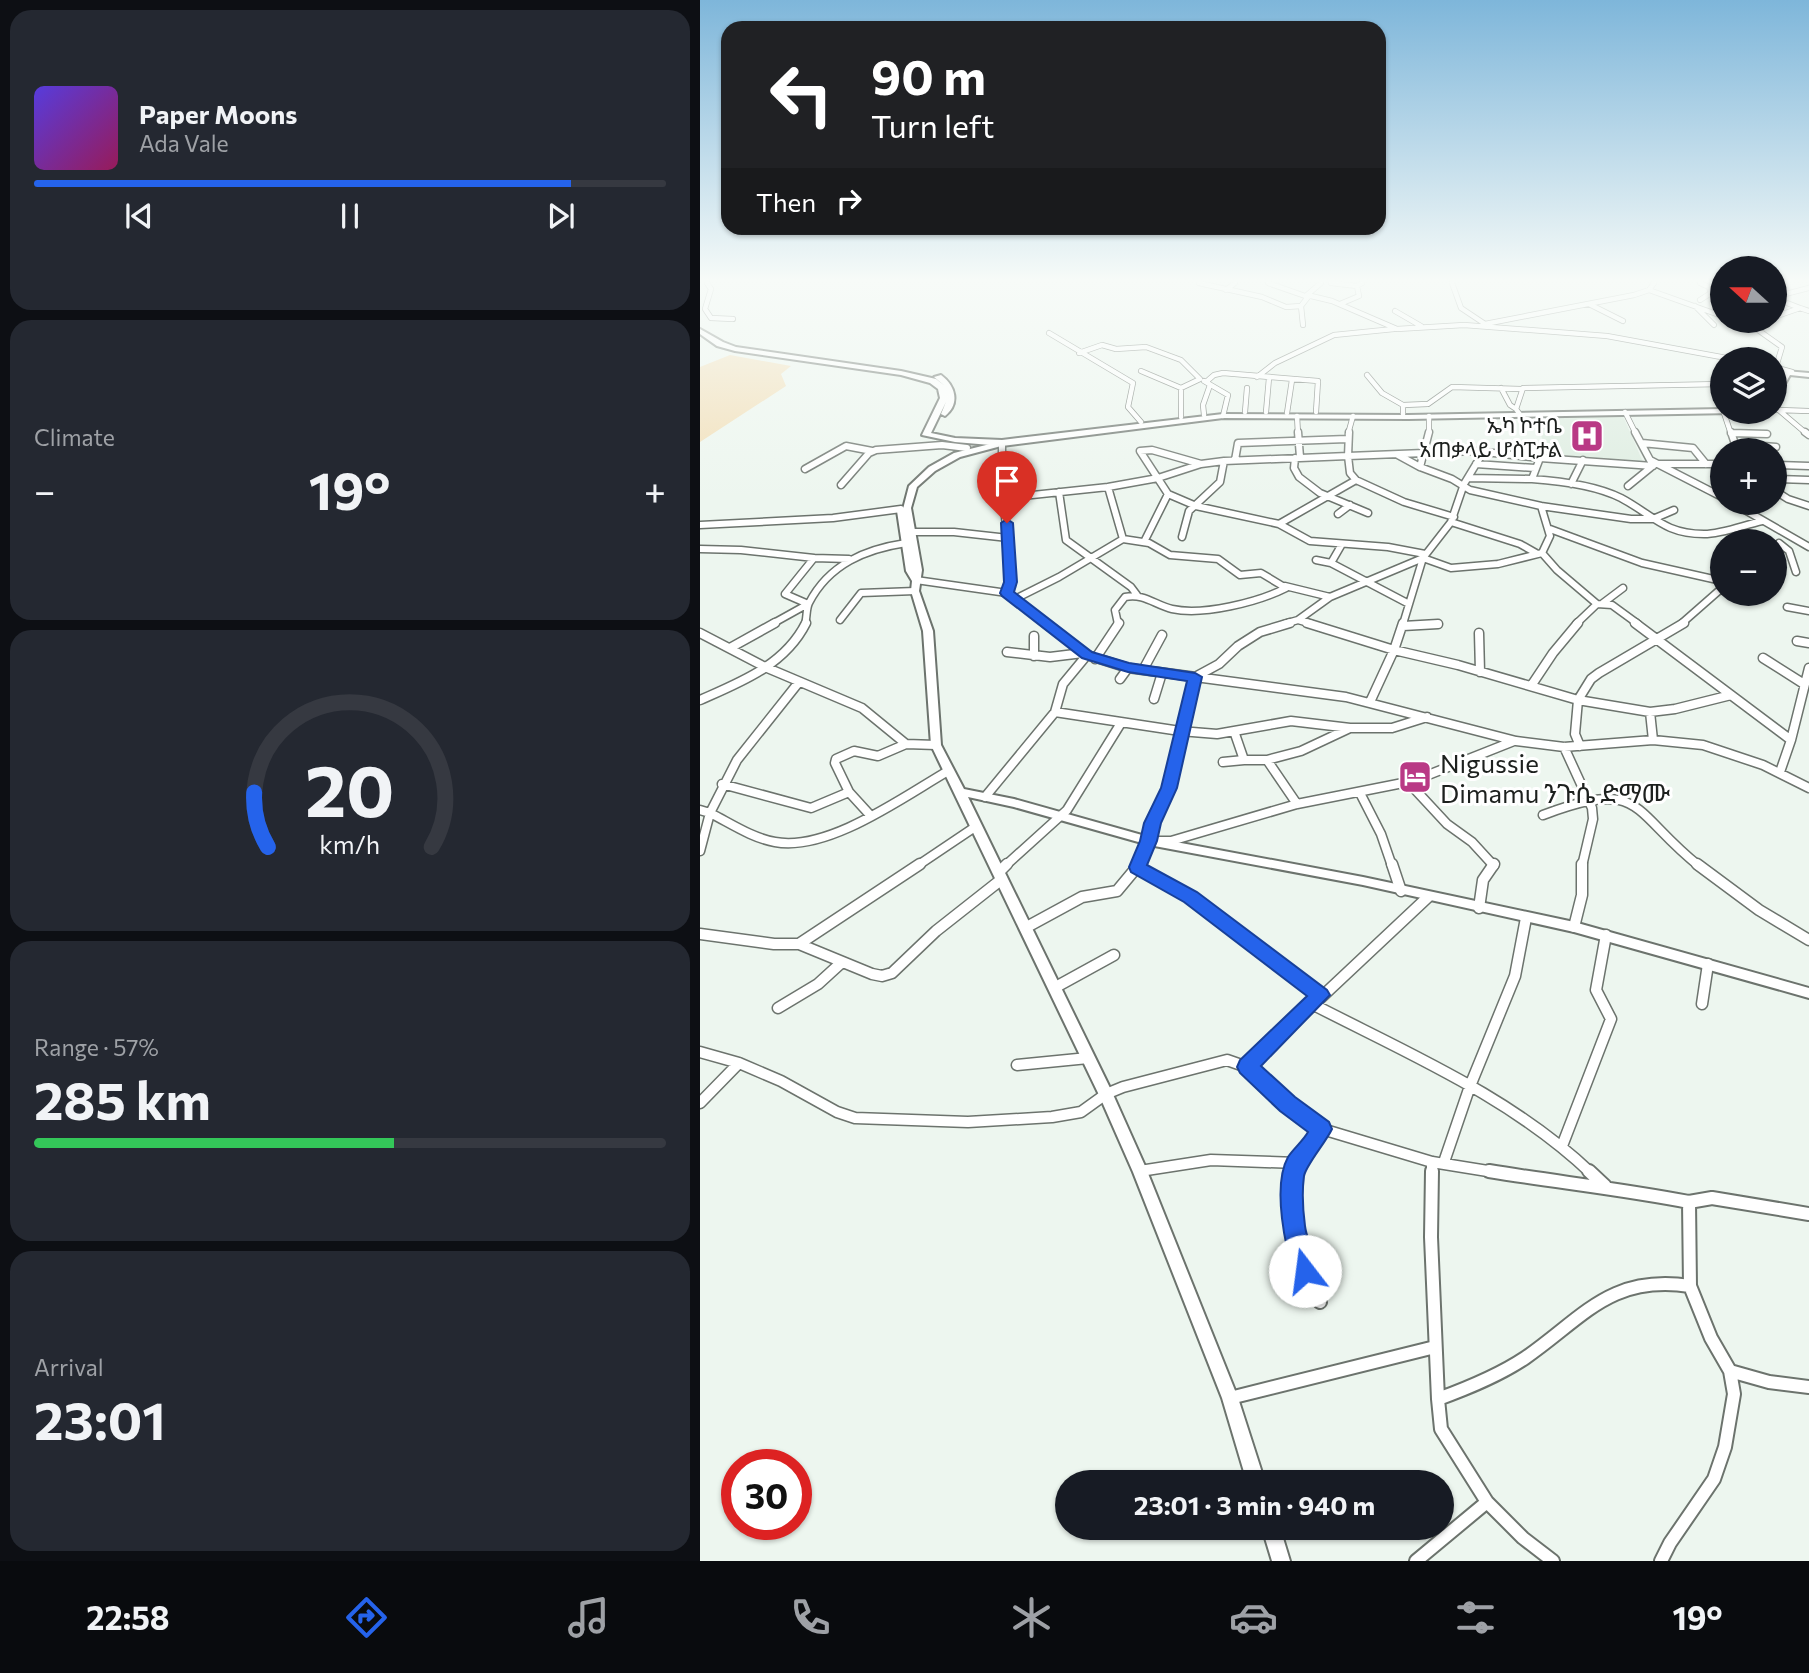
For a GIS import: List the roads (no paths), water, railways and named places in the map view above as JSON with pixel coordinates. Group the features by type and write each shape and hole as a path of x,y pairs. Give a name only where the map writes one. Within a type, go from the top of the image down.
{"main road":[{"path":"782,356 901,373 933,381 942,388 944,398 931,436"},
{"path":"817,356 905,369 940,378 951,386 952,398 931,436"},
{"path":"1787,374 1789,371 1809,374"},
{"path":"987,442 1181,417 1245,412 1403,409 1626,414 1710,411"},
{"path":"931,436 1002,443 1223,414 1429,416 1519,412"}],"street":[{"path":"1084,356 1133,383 1128,407 1141,422"},
{"path":"1170,356 1181,360 1200,379 1228,395 1223,414"},
{"path":"1257,377 1290,356"},
{"path":"1141,371 1181,388 1200,379"},
{"path":"1204,415 1203,405 1208,384 1219,373 1320,382 1316,412"},
{"path":"1367,375 1382,393 1403,409 1428,404 1452,387 1521,389 1710,384"},
{"path":"1266,412 1269,378"},
{"path":"1287,412 1292,380"},
{"path":"1181,388 1181,417"},
{"path":"1245,412 1247,388"},
{"path":"1501,388 1510,405 1519,412"},
{"path":"1519,412 1521,389"},
{"path":"1787,409 1809,411"},
{"path":"1626,414 1654,465 1710,491"},
{"path":"1297,416 1297,458 1292,465 1294,473 1314,489 1368,513"},
{"path":"1353,416 1347,439 1350,473 1356,480 1404,502 1539,553 1600,603 1620,610 1791,740"},
{"path":"1420,467 1430,428 1429,416"},
{"path":"1787,417 1809,435"},
{"path":"1728,424 1733,438"},
{"path":"1731,433 1767,434"},
{"path":"1235,460 1238,443 1347,439"},
{"path":"987,442 940,459 912,478 905,490 903,512 910,571 928,631 936,746 1001,875 1140,1171 1230,1398 1252,1470"},
{"path":"916,585 918,570 912,532 903,512 913,486 926,474 957,455 1002,443 1011,582 1007,593"},
{"path":"1642,443 1693,448 1706,464"},
{"path":"805,469 846,446 872,451 943,445 967,448"},
{"path":"1201,464 1141,449 1140,454 1168,494 1195,506 1279,524 1302,539 1388,547 1424,556 1451,568 1498,564 1539,553 1550,541 1550,530 1541,506"},
{"path":"841,485 872,451"},
{"path":"1004,498 1157,478 1201,464 1235,460 1483,451 1654,465 1710,464"},
{"path":"1370,702 1403,626 1424,556 1452,519 1466,481 1483,451"},
{"path":"1398,455 1420,467 1466,481 1532,480 1571,484 1621,498 1667,528 1692,533 1725,531 1762,521"},
{"path":"1532,480 1540,457"},
{"path":"1571,484 1583,460"},
{"path":"1182,537 1186,517 1220,482 1224,461"},
{"path":"1476,464 1535,468"},
{"path":"1628,486 1654,465"},
{"path":"1787,465 1809,466"},
{"path":"1787,479 1809,480"},
{"path":"1279,524 1356,480"},
{"path":"1466,481 1484,494 1608,517 1653,519 1674,510"},
{"path":"1108,486 1123,539"},
{"path":"1059,492 1066,540 1131,587 1137,595"},
{"path":"1144,542 1168,494"},
{"path":"1787,498 1809,506"},
{"path":"1338,514 1350,505"},
{"path":"700,525 903,512"},
{"path":"1752,515 1809,547"},
{"path":"1550,530 1642,562 1710,578"},
{"path":"912,532 954,532 1009,538"},
{"path":"1787,539 1791,537"},
{"path":"1015,599 1123,539 1144,542 1170,555 1219,559 1240,575 1261,573 1285,586 1330,597"},
{"path":"730,648 808,604 837,569 849,559 870,548 906,543"},
{"path":"1331,563 1342,544"},
{"path":"700,549 849,559"},
{"path":"1787,550 1796,572"},
{"path":"1025,928 1082,897 1118,891 1138,867 1149,841 1152,823 1169,788 1180,731 1195,677 1219,664 1249,639 1298,620 1330,597 1424,556"},
{"path":"808,604 785,594 814,558"},
{"path":"1316,560 1331,563 1409,604"},
{"path":"840,620 861,593 916,585 1007,593 1088,656"},
{"path":"985,797 1055,712 1063,684 1116,629 1118,606 1125,597 1137,595 1177,610 1251,601 1285,590 1285,586"},
{"path":"1531,686 1548,656 1600,603 1623,588"},
{"path":"1580,746 1575,734 1578,701 1599,673 1660,639 1685,622 1710,599"},
{"path":"700,700 777,660 808,624 808,604"},
{"path":"1787,607 1809,611"},
{"path":"1298,620 1394,650 1480,671 1578,701 1650,712 1675,709 1731,695"},
{"path":"1403,626 1438,624"},
{"path":"1479,633 1480,671"},
{"path":"700,634 765,667 862,708 906,744"},
{"path":"1143,670 1162,635"},
{"path":"1034,636 1034,656"},
{"path":"1797,641 1809,643"},
{"path":"1007,652 1034,656 1088,656 1143,670 1370,702 1516,741 1564,747 1653,740 1703,745 1780,772 1809,788"},
{"path":"1763,658 1804,684"},
{"path":"1120,679 1128,667"},
{"path":"1780,772 1809,668"},
{"path":"1154,699 1162,673"},
{"path":"700,851 710,813 722,784 740,754 799,682"},
{"path":"1055,712 1217,734 1291,721 1350,728 1392,728 1426,718"},
{"path":"1650,712 1653,740"},
{"path":"700,934 774,944 799,944 872,974 892,973 1001,875 1067,810 1121,723"},
{"path":"1223,762 1267,760 1301,751 1350,728"},
{"path":"1234,731 1244,760"},
{"path":"1149,841 1171,841 1297,804 1408,782 1516,741"},
{"path":"870,815 849,793 835,763 836,759 854,751 878,756 906,744 936,746"},
{"path":"1564,747 1588,798 1593,818 1582,858 1582,895 1574,927"},
{"path":"1267,760 1297,804"},
{"path":"700,810 769,839 790,844 821,838 870,815 948,771"},
{"path":"1408,782 1447,824 1472,842 1495,865 1483,880 1479,908"},
{"path":"722,784 793,806 811,808 849,793"},
{"path":"960,792 1149,841 1574,927 1809,993"},
{"path":"1360,793 1381,834 1401,891"},
{"path":"1543,815 1588,798 1622,800 1636,804 1677,848 1715,880 1756,909 1809,940"},
{"path":"799,944 975,827"},
{"path":"1138,867 1191,897 1321,995"},
{"path":"1247,1067 1427,897"},
{"path":"1526,918 1515,976 1438,1162 1431,1237 1434,1347 1441,1429 1487,1502 1523,1538 1553,1561"},
{"path":"1562,1146 1611,1019 1609,1009 1599,998 1596,988 1606,935"},
{"path":"1054,988 1114,955"},
{"path":"778,1009 818,984 841,963"},
{"path":"1702,1003 1708,964"},
{"path":"1312,1004 1470,1086 1562,1146 1605,1186"},
{"path":"700,1052 739,1063 781,1081 837,1112 855,1118 968,1122 1052,1117 1081,1112 1106,1094 1227,1060 1247,1067 1287,1104 1322,1129 1438,1162 1556,1182 1605,1186 1689,1202 1712,1198 1809,1214"},
{"path":"1017,1065 1088,1058"},
{"path":"700,1103 739,1063"},
{"path":"1320,1302 1305,1271 1294,1226 1293,1178 1297,1163 1311,1148 1322,1129"},
{"path":"1140,1171 1211,1160 1297,1163"},
{"path":"1661,1561 1670,1543 1714,1479 1725,1447 1734,1394 1730,1371 1710,1338 1690,1286 1689,1202"},
{"path":"1438,1399 1481,1384 1527,1357 1598,1301 1645,1285 1674,1282 1690,1286"},
{"path":"1230,1398 1434,1347"},
{"path":"1730,1371 1786,1387 1809,1387"},
{"path":"1416,1561 1487,1502"},
{"path":"1275,1540 1281,1561"}],"place":[{"name":"ኤካ ኮተቤ አጠቃላይ ሆስፒታል","path":"1587,436"},
{"name":"Nigussie Dimamu ንጉሴ ድማሙ","path":"1415,777"}]}
